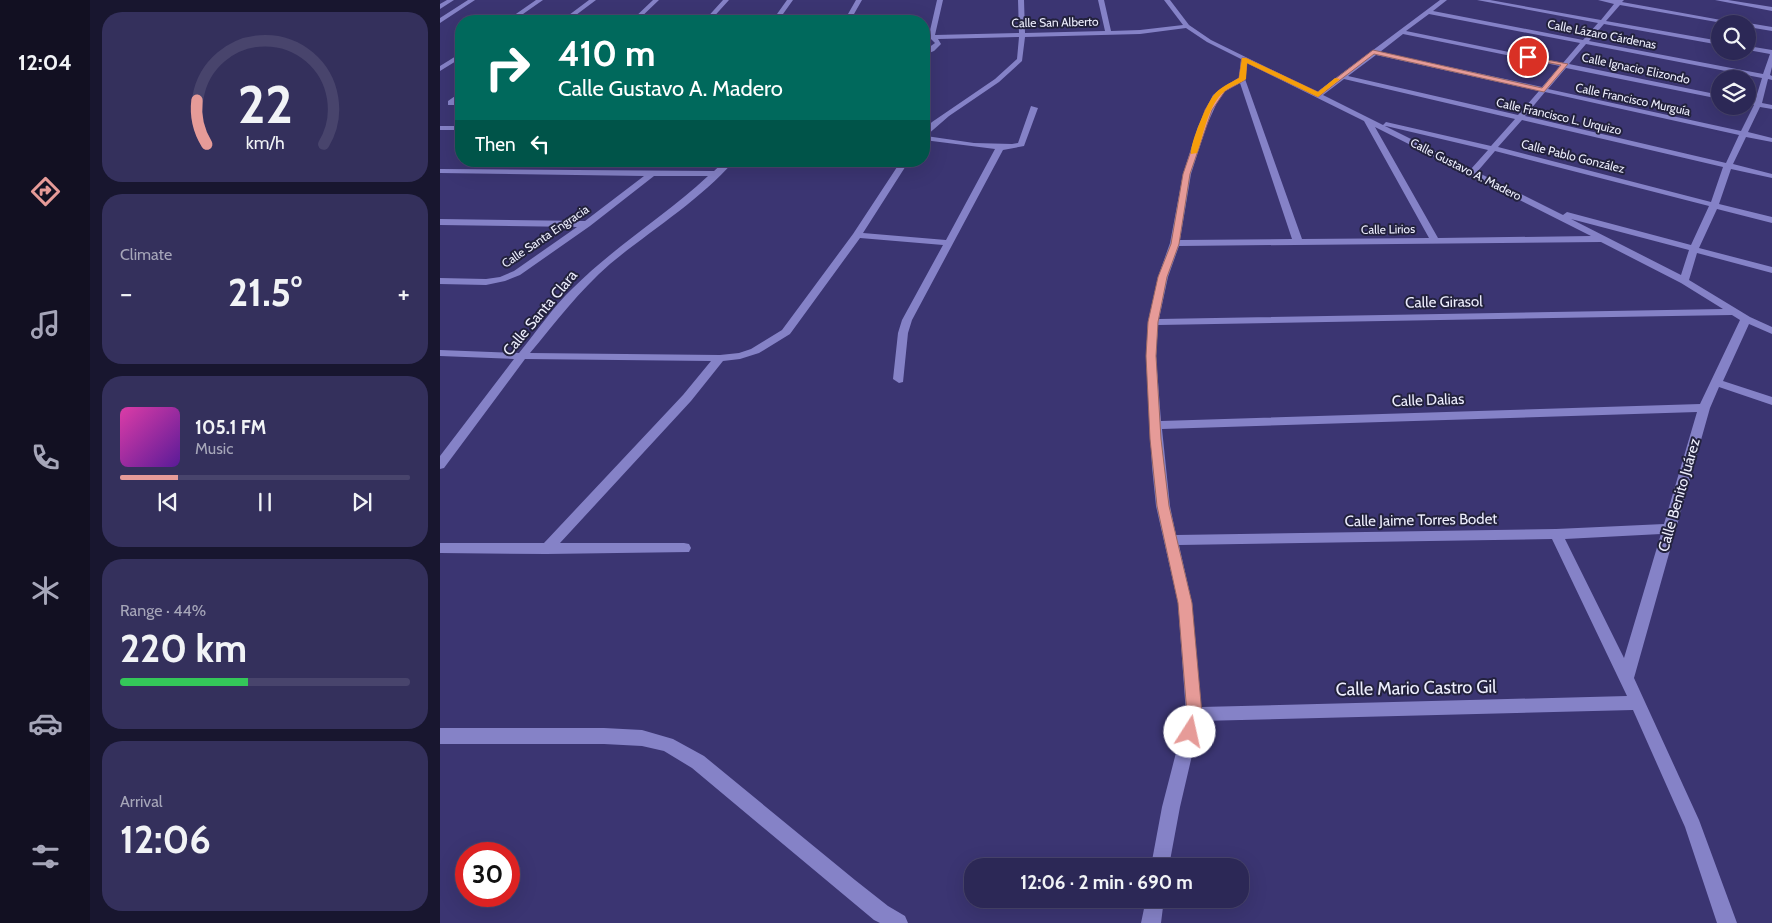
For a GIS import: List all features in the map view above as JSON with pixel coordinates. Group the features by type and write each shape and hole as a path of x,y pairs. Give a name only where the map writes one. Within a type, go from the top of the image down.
{"street":[{"path":"440,7 451,0"},
{"path":"440,21 472,0"},
{"path":"518,15 540,0"},
{"path":"572,15 593,0"},
{"path":"640,15 656,0"},
{"path":"712,15 726,0"},
{"path":"779,15 790,0"},
{"path":"850,15 859,0"},
{"path":"930,51 939,43 932,36 940,0"},
{"path":"930,128 941,117 990,85 1020,60 1022,33 1021,0"},
{"path":"1101,0 1108,32"},
{"name":"Calle Gustavo A. Madero","path":"1167,0 1187,26 1209,41 1545,209 1684,281 1740,315 1772,331"},
{"path":"1318,95 1444,0"},
{"path":"1480,0 1711,41"},
{"path":"1601,0 1620,1 1711,18"},
{"path":"1718,0 1772,9"},
{"path":"1472,173 1491,148 1520,118 1620,1"},
{"name":"Calle Lázaro Cárdenas","path":"1429,12 1769,77"},
{"name":"Calle San Alberto","path":"932,36 1146,31 1187,26"},
{"path":"1756,26 1772,29"},
{"name":"Calle Ignacio Elizondo","path":"1401,32 1711,95"},
{"path":"1684,281 1694,248 1714,205 1728,166 1769,77 1772,54 1756,50"},
{"name":"Calle Francisco Murguía","path":"1373,52 1772,140"},
{"path":"440,57 455,56"},
{"path":"1244,59 1242,79 1298,242"},
{"path":"440,69 455,60"},
{"name":"Calle Francisco L. Urquizo","path":"1341,76 1772,176"},
{"path":"1161,858 1171,807 1194,714 1185,603 1163,506 1154,425 1151,356 1153,322 1163,277 1175,244 1186,174 1209,110 1216,97 1223,90 1242,79"},
{"path":"1758,104 1772,107"},
{"path":"930,139 1000,148 1015,147 1021,144 1034,108"},
{"path":"1367,120 1435,241"},
{"name":"Calle Pablo González","path":"1367,120 1491,148 1772,220"},
{"path":"440,128 455,128"},
{"path":"899,379 903,333 907,320 1000,148"},
{"name":"Calle Santa Clara","path":"440,465 446,449 589,277 685,202 723,167"},
{"path":"440,352 522,356 720,358 740,356 756,351 786,332 857,235 901,167"},
{"path":"440,171 715,174"},
{"name":"Calle Santa Engracia","path":"440,281 486,282 502,279 517,273 586,224 651,174"},
{"path":"1545,209 1772,270"},
{"path":"440,222 586,224"},
{"path":"857,235 950,243"},
{"name":"Calle Lirios","path":"1175,244 1602,239"},
{"name":"Calle Girasol","path":"1153,322 1740,315"},
{"name":"Calle Benito Juárez","path":"1626,678 1704,408 1740,315"},
{"path":"546,549 687,398 720,358"},
{"path":"1715,382 1772,401"},
{"name":"Calle Dalias","path":"1154,425 1704,408"},
{"name":"Calle Jaime Torres Bodet","path":"1172,540 1556,534 1670,529"},
{"path":"1556,534 1638,703 1693,826 1727,923"},
{"path":"440,548 684,548"},
{"name":"Calle Mario Castro Gil","path":"1194,714 1638,703"},
{"path":"440,736 604,736 642,738 667,744 698,762 753,806 848,888 881,913 898,923"},
{"path":"1151,923 1154,908"}],"slow traffic":[{"path":"1194,153 1202,127 1216,97 1230,85 1242,79 1244,59 1318,95 1337,79"}],"route":[{"path":"1190,732 1194,714 1185,603 1163,506 1155,439 1151,356 1153,322 1163,277 1175,244 1186,174 1209,110 1216,97 1223,90 1242,79 1244,59 1318,95 1373,52 1544,90 1565,64 1528,57"}]}
